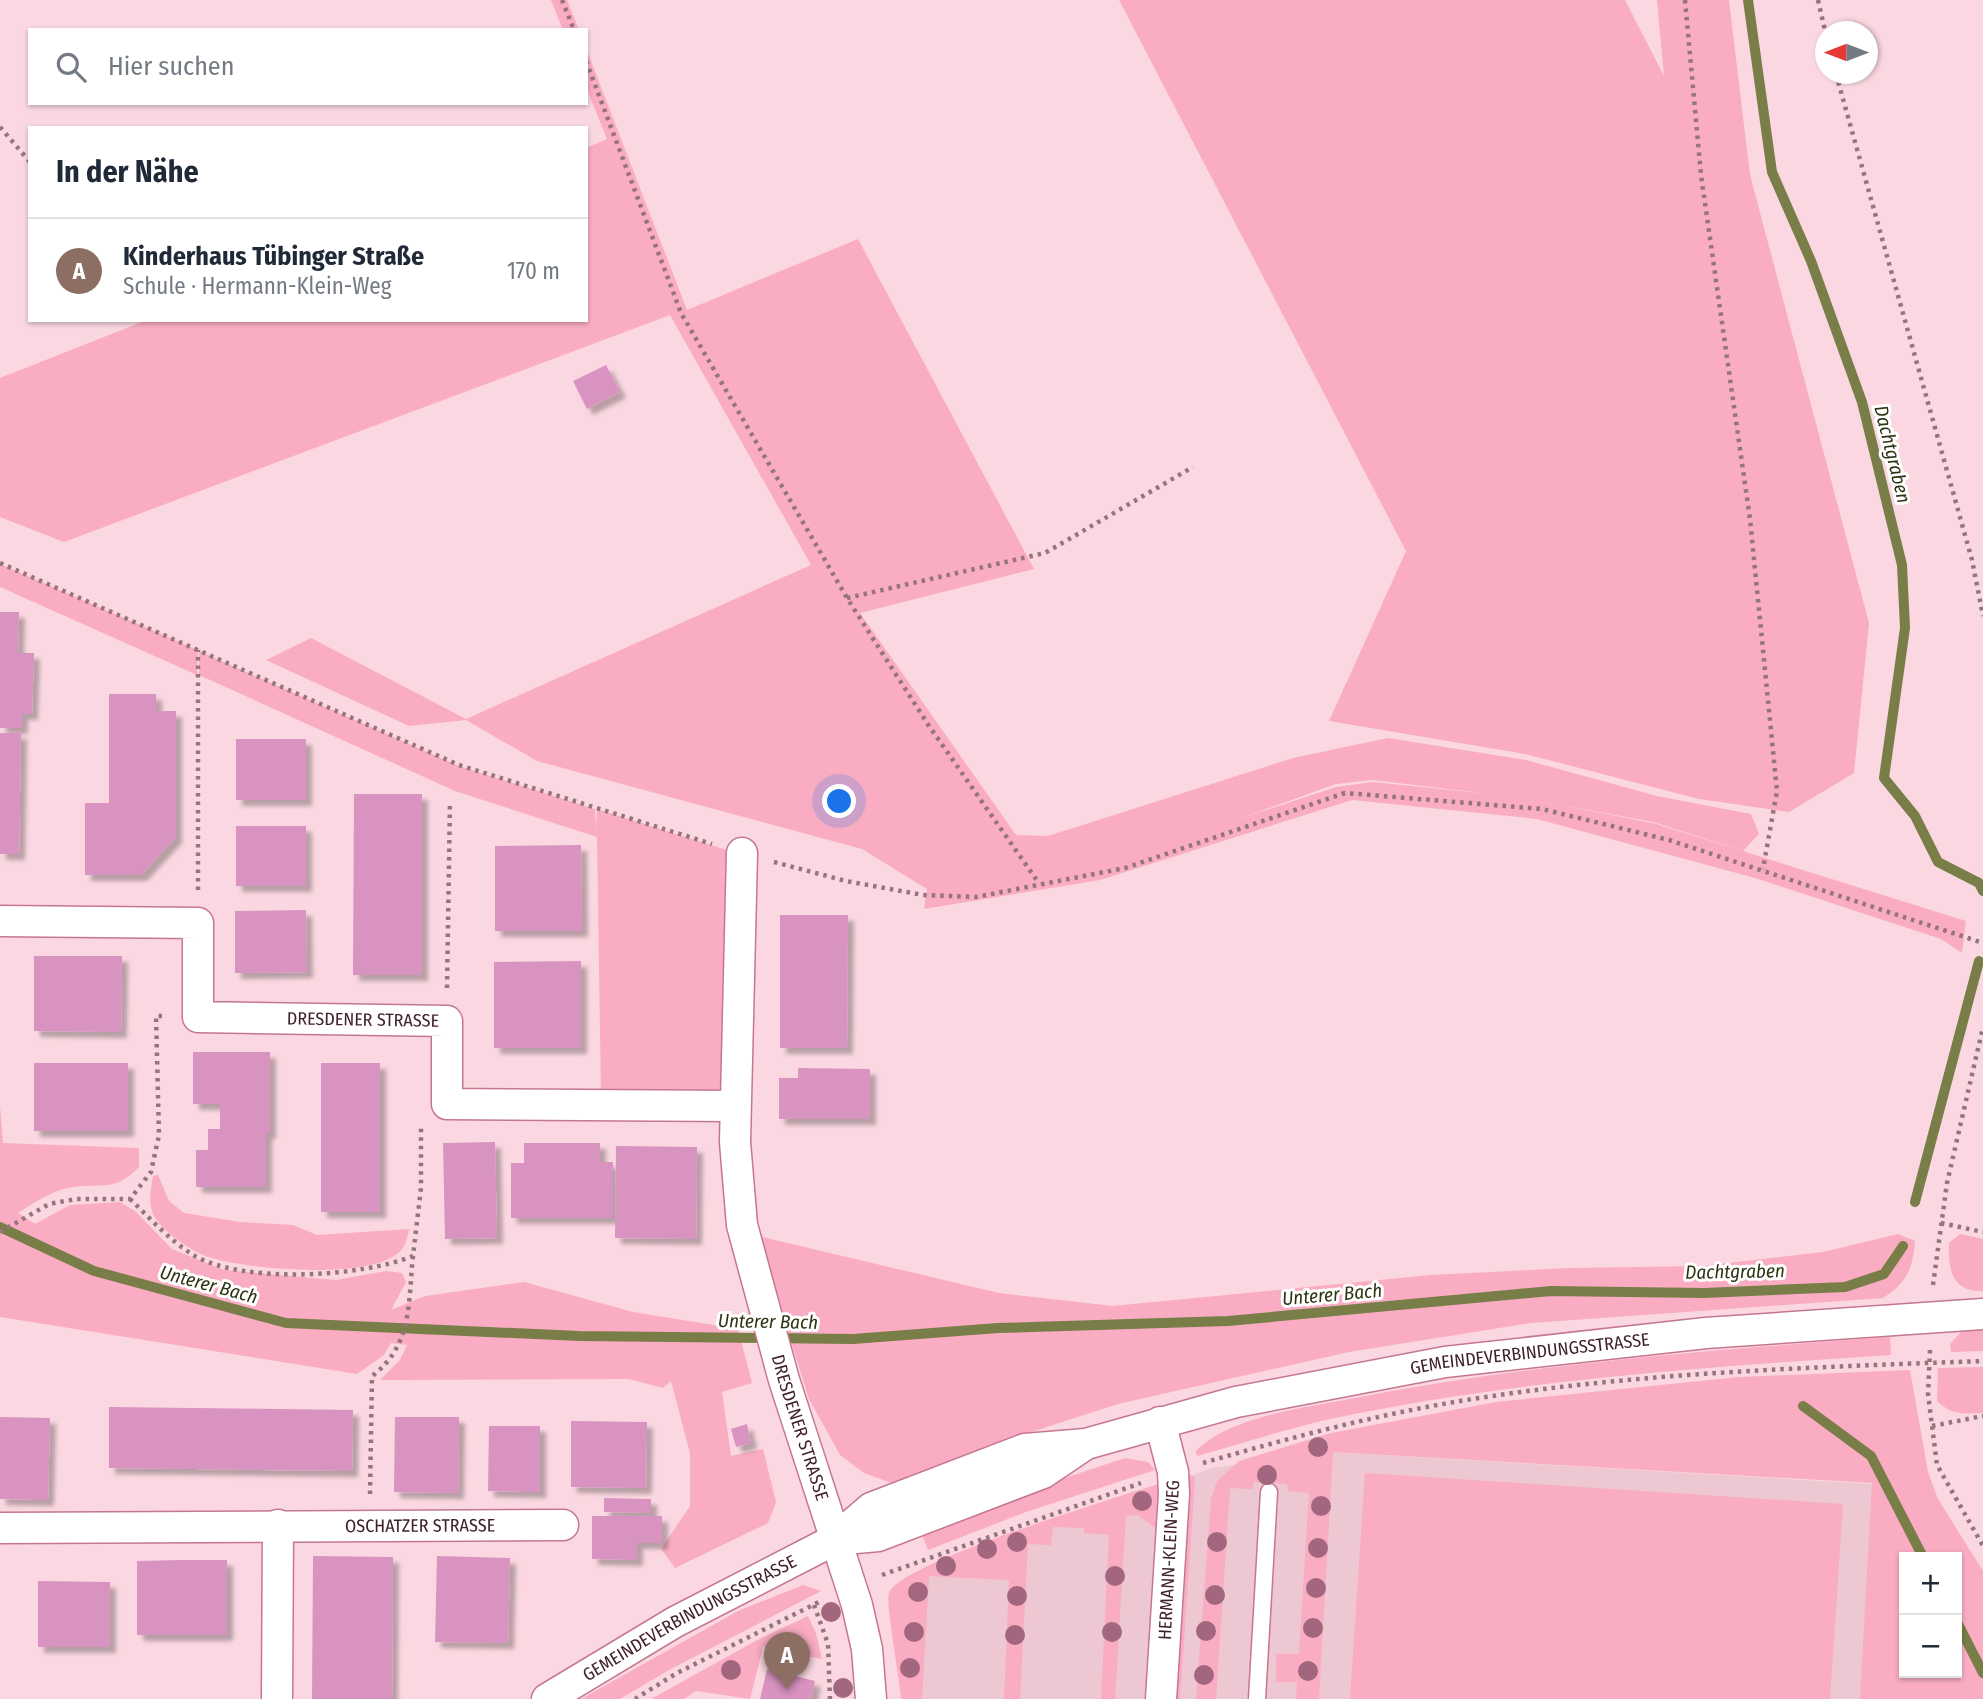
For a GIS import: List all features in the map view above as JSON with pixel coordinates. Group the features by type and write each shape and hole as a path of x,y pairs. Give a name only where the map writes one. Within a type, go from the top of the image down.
{"street":[{"name":"DRESDENER STRASSE","path":"742,853 735,1106 736,1181 742,1225 754,1274 834,1540"},
{"path":"0,922 198,923 198,1017"},
{"name":"DRESDENER STRASSE","path":"198,1017 447,1021 447,1104"},
{"path":"447,1104 735,1106"},
{"name":"GEMEINDEVERBINDUNGSSTRASSE","path":"547,1699 675,1622 834,1540 878,1536 1044,1473 1086,1444 1160,1422 1236,1402 1445,1362 1665,1337 1983,1314"},
{"name":"HERMANN-KLEIN-WEG","path":"1160,1422 1173,1472 1161,1699"},
{"path":"277,1699 278,1525"},
{"name":"OSCHATZER STRASSE","path":"0,1528 564,1525"},
{"path":"834,1540 851,1587 867,1648 871,1699"}],"lane":[{"path":"1257,1699 1269,1492"}],"path":[{"path":"562,0 573,28"},
{"path":"1685,0 1701,175 1750,519 1777,791 1763,869"},
{"path":"1818,0 1822,21"},
{"path":"588,66 681,313 847,598 927,723 1038,882"},
{"path":"1839,84 1972,560 1983,616"},
{"path":"0,127 28,160"},
{"path":"847,598 1045,553 1193,467"},
{"path":"0,563 458,765 742,853"},
{"path":"198,650 198,923"},
{"path":"787,866 846,881 923,895 976,897 1038,882 1125,868 1345,793 1542,809 1669,840 1763,869 1839,898 1983,943"},
{"path":"447,1021 450,801"},
{"path":"130,1199 151,1172 159,1135 156,1016 198,1017"},
{"path":"1983,1027 1947,1183 1931,1316 1929,1363 1937,1465 1983,1546"},
{"path":"369,1525 372,1376 388,1364 400,1347 408,1313 421,1188 422,1104 447,1104"},
{"path":"0,1232 49,1204 76,1199 130,1199 196,1256 222,1265 316,1275 378,1268 413,1256"},
{"path":"1941,1223 1983,1232"},
{"path":"635,1699 677,1673 851,1587 932,1555 1173,1472 1330,1426 1487,1396 1675,1377 1983,1361"},
{"path":"1932,1426 1983,1416"},
{"path":"814,1605 828,1644 830,1699"}],"shaded area":[{"path":"551,0 567,0 578,28 562,28"},
{"path":"1119,0 1625,0 1664,76 1657,0 1729,0 1750,175 1869,623 1854,773 1789,812 1699,799 1525,754 1329,721 1406,551"},
{"path":"588,53 687,310 858,239 1034,569 860,613 1016,835 1048,836 1293,758 1388,738 1526,760 1657,796 1751,814 1759,834 1743,851 1653,822 1539,801 1653,823 1966,921 1962,953 1941,939 1755,878 1537,819 1352,800 1100,880 924,909 927,889 862,849 537,761 466,720 409,726 266,660 311,638 466,719 811,565 670,315 64,542 0,517 0,378 142,322 588,322 588,147 607,139 588,92","holes":["1372,780 1490,794 1373,782 1336,787 1239,819 1336,784"]},
{"path":"0,564 198,650 197,675 0,587"},
{"path":"199,651 459,766 595,809 596,829 597,809 733,852 727,1097 601,1096 597,837 455,791 199,675"},
{"path":"0,1106 3,1143 139,1148 139,1167 123,1180 108,1185 73,1187 58,1191 18,1213 35,1224 70,1205 120,1202 135,1211 172,1249 224,1270 336,1280 386,1271 402,1273 406,1282 391,1310 425,1296 524,1282 633,1312 738,1329 752,1383 722,1392 731,1456 763,1449 776,1502 768,1523 675,1568 661,1549 690,1506 690,1453 671,1381 663,1388 629,1379 380,1380 400,1360 407,1345 391,1343 384,1355 357,1374 0,1317"},
{"path":"158,1175 169,1201 184,1213 240,1222 293,1225 317,1235 409,1229 403,1248 398,1254 378,1263 329,1270 244,1265 203,1255 168,1232 151,1209 153,1176"},
{"path":"1898,1234 1915,1241 1913,1259 1898,1287 1883,1298 1531,1323 1349,1352 1118,1404 988,1446 894,1484 864,1473 840,1455 809,1399 758,1236 999,1293 1113,1306 1430,1275 1568,1268 1702,1266 1823,1252"},
{"path":"1960,1234 1983,1239 1983,1291 1964,1287 1954,1277 1949,1261 1949,1243"},
{"path":"1983,1330 1983,1351 1951,1352 1950,1344 1962,1331"},
{"path":"1890,1337 1891,1355 1680,1370 1469,1394 1330,1419 1197,1456 1196,1451 1210,1439 1246,1422 1310,1406 1416,1387 1551,1367"},
{"path":"1983,1367 1983,1413 1953,1411 1937,1401 1938,1368"},
{"path":"1910,1370 1928,1472 1938,1499 1983,1571 1983,1699 1860,1699 1872,1483 1333,1452 1319,1699 1296,1699 1297,1682 1276,1682 1276,1654 1299,1654 1309,1493 1288,1491 1287,1484 1254,1482 1253,1489 1230,1488 1216,1699 1196,1699 1211,1499 1217,1481 1239,1461 1331,1433 1496,1402 1739,1377"},
{"path":"1332,1452 1872,1484 1902,1552 1899,1552 1899,1678 1962,1677 1983,1695 1983,1699 910,1699 918,1577 1212,1468"},
{"path":"1125,1458 1148,1462 1155,1470 1026,1512 928,1550 921,1532 1017,1494"},
{"path":"1365,1473 1843,1504 1830,1699 1350,1699"},
{"path":"1186,1475 1192,1475 1195,1479 1180,1699 1172,1699"},
{"path":"1161,1483 1161,1532 1138,1515 1126,1516 1115,1699 1101,1699 1109,1535 1084,1533 1084,1528 1053,1527 1051,1545 1028,1544 1020,1699 1004,1699 1009,1580 929,1576 922,1699 901,1699 888,1600 889,1593 902,1580 969,1548"},
{"path":"803,1585 821,1591 669,1670 620,1699 581,1699 738,1611"},
{"path":"808,1616 816,1633 822,1659 763,1647 750,1699 696,1691 684,1699 651,1699 761,1638"}],"building":[{"path":"606,365 620,392 587,409 573,381"},
{"path":"0,612 19,612 18,653 34,653 32,714 22,714 22,728 0,728"},
{"path":"109,694 156,694 156,711 176,711 176,837 141,875 85,875 85,803 109,803"},
{"path":"0,733 21,733 19,854 0,854"},
{"path":"236,739 306,739 306,800 236,800"},
{"path":"354,794 422,794 422,975 353,975"},
{"path":"236,826 306,826 306,886 236,886"},
{"path":"581,845 582,931 495,931 495,846"},
{"path":"306,910 307,972 235,973 235,911"},
{"path":"780,915 848,915 847,1048 780,1048"},
{"path":"34,956 122,956 121,1032 34,1031"},
{"path":"581,961 581,1048 494,1048 494,962"},
{"path":"193,1052 270,1052 270,1133 266,1133 266,1187 196,1187 196,1150 208,1150 208,1129 220,1129 220,1104 193,1104"},
{"path":"34,1063 128,1063 128,1131 34,1131"},
{"path":"321,1063 380,1063 380,1212 321,1212"},
{"path":"798,1068 870,1069 870,1119 779,1119 779,1078 798,1078"},
{"path":"495,1142 497,1238 445,1239 443,1143"},
{"path":"524,1143 600,1143 600,1162 613,1162 613,1218 511,1218 511,1163 524,1163"},
{"path":"616,1146 697,1147 696,1239 615,1238"},
{"path":"109,1407 353,1410 352,1471 109,1468"},
{"path":"0,1417 50,1418 48,1500 0,1499"},
{"path":"395,1417 459,1417 458,1493 394,1492"},
{"path":"571,1421 647,1422 646,1488 571,1487"},
{"path":"747,1424 751,1443 736,1447 731,1429"},
{"path":"489,1426 540,1426 540,1492 488,1491"},
{"path":"604,1498 651,1499 651,1513 604,1512"},
{"path":"592,1516 662,1516 662,1543 637,1543 637,1560 592,1559"},
{"path":"313,1556 393,1557 392,1699 312,1699"},
{"path":"437,1556 510,1558 508,1643 435,1642"},
{"path":"227,1560 227,1635 137,1635 137,1561"},
{"path":"38,1581 110,1582 110,1647 38,1647"},
{"path":"767,1669 815,1681 811,1699 760,1699"}],"waterway":[{"name":"Dachtgraben","path":"1748,0 1772,172 1811,261 1862,402 1902,565 1905,628 1884,778 1915,816 1938,862 1979,883 1983,891"},
{"name":"Dachtgraben","path":"1915,1202 1979,961"},
{"name":"Unterer Bach","path":"0,1227 94,1271 286,1323 579,1336 853,1339 998,1328 1228,1321 1551,1291 1704,1293 1845,1287 1884,1274 1903,1246"},
{"name":"Unterer Bach","path":"1803,1406 1871,1456 1920,1552"},
{"name":"Unterer Bach","path":"1962,1632 1983,1673"}],"place":[{"name":"Kinderhaus Tübinger Straße","path":"787,1690"}]}
